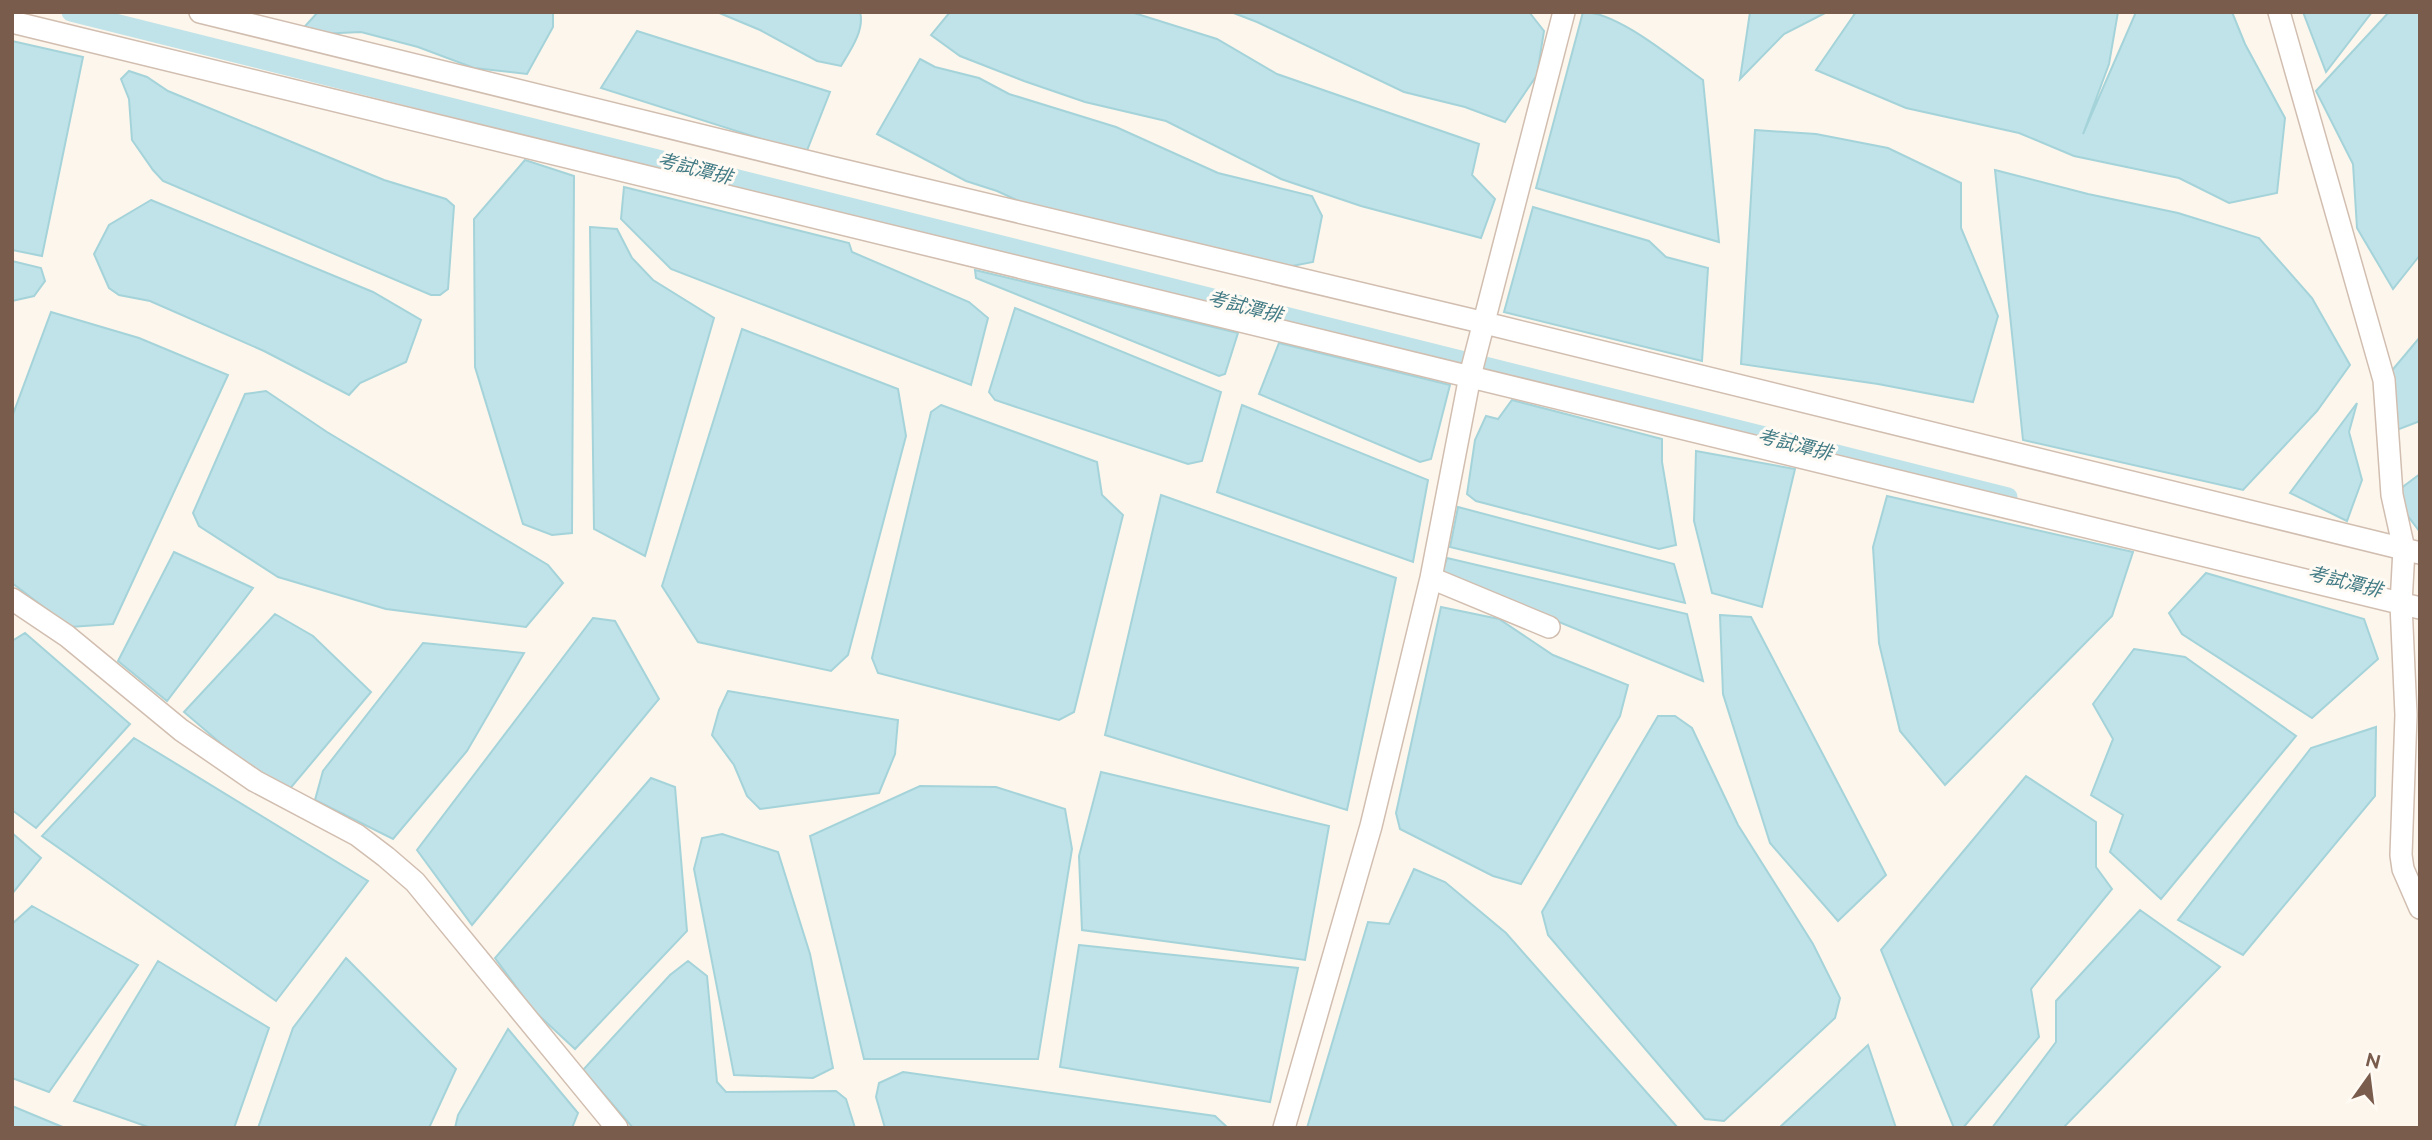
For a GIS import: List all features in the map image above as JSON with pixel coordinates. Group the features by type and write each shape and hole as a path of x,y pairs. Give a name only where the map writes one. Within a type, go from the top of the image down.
{"lane":[{"path":"200,12 2409,554"},
{"path":"1284,1128 1371,826 1431,578 1471,372 1564,12"},
{"path":"2279,12 2384,380 2392,495 2409,554 2400,855 2403,869 2420,908"},
{"path":"12,22 1471,372 2408,603"},
{"path":"1431,578 1549,627"},
{"path":"12,599 67,636 181,730 255,781 332,821 386,857 415,882 617,1128"}],"water":[{"path":"318,12 553,12 553,27 527,74 474,68 418,47 361,32 297,35"},
{"path":"717,12 860,12 861,19 856,40 841,66 817,61 760,30"},
{"path":"950,12 1131,12 1217,39 1277,74 1479,144 1472,175 1495,199 1481,238 1361,206 1281,179 1166,121 1085,102 960,56 931,35"},
{"path":"1231,12 1529,12 1544,31 1537,75 1505,122 1465,107 1404,92"},
{"path":"1583,12 1597,14 1628,28 1703,80 1719,242 1536,188"},
{"path":"1750,12 1827,12 1784,34 1740,79"},
{"path":"1856,12 2118,12 2109,64 2083,134 2136,12 2232,12 2245,44 2285,118 2277,193 2229,203 2179,178 2074,156 2019,133 1906,108 1816,70"},
{"path":"2303,12 2372,12 2326,72"},
{"path":"2389,12 2420,12 2420,255 2393,289 2357,228 2353,164 2316,91"},
{"path":"637,31 830,92 806,153 601,88"},
{"path":"12,41 83,57 42,256 12,250"},
{"path":"920,59 935,67 979,78 1009,94 1116,127 1218,173 1312,196 1322,216 1313,262 1287,267 1032,207 966,181 877,134"},
{"path":"129,71 147,77 168,91 384,180 446,199 454,206 448,289 440,295 431,295 163,181 132,140 129,99 121,79"},
{"path":"1755,130 1816,134 1888,148 1961,183 1961,228 1998,316 1973,402 1878,384 1741,364"},
{"path":"525,160 574,176 572,533 552,535 523,524 475,367 474,219"},
{"path":"1995,170 2178,213 2259,238 2312,298 2350,365 2317,411 2243,490 2023,440"},
{"path":"624,187 849,243 852,252 969,302 988,318 971,385 671,269 621,219"},
{"path":"151,200 373,292 421,320 406,362 360,383 349,395 264,351 150,301 119,295 109,288 94,254 109,225"},
{"path":"1533,207 1649,241 1666,257 1708,268 1702,361 1504,312"},
{"path":"590,227 617,229 632,258 653,280 714,318 645,556 594,529"},
{"path":"12,261 41,268 45,281 34,296 12,301"},
{"path":"975,270 1238,333 1225,374 1219,376 976,278"},
{"path":"1015,308 1221,392 1202,461 1188,464 995,400 989,392"},
{"path":"51,312 139,338 228,375 113,624 70,627 12,583 12,417"},
{"path":"742,329 898,389 906,436 848,655 831,671 698,642 662,586"},
{"path":"2420,337 2420,421 2381,436 2384,380"},
{"path":"1279,343 1450,385 1431,459 1420,462 1259,394"},
{"path":"266,391 327,432 548,565 563,583 526,627 386,609 278,577 199,526 193,513 245,394"},
{"path":"1512,400 1662,439 1662,462 1676,545 1659,549 1476,501 1467,494 1475,440 1486,416 1498,419"},
{"path":"2357,403 2349,432 2362,480 2347,521 2290,493"},
{"path":"941,405 1097,462 1102,495 1123,515 1074,712 1059,720 878,673 872,658 931,412"},
{"path":"1242,405 1428,480 1413,562 1217,492"},
{"path":"1696,451 1795,469 1762,607 1712,593 1694,521"},
{"path":"2420,474 2420,532 2392,495"},
{"path":"1161,495 1396,578 1347,810 1105,735"},
{"path":"1887,496 2133,552 2112,616 1945,785 1900,731 1879,643 1873,547"},
{"path":"1458,507 1674,564 1685,603 1450,547"},
{"path":"174,552 253,588 167,701 118,661"},
{"path":"1447,558 1687,614 1703,681 1442,574"},
{"path":"2206,573 2364,619 2378,659 2312,718 2182,634 2169,613"},
{"path":"1441,607 1499,619 1553,655 1628,685 1620,716 1521,884 1493,876 1400,829 1396,813"},
{"path":"275,614 313,636 371,692 288,791 239,759 184,712"},
{"path":"1720,615 1751,617 1886,875 1838,921 1770,843 1723,694"},
{"path":"593,618 615,621 659,699 472,925 417,850"},
{"path":"25,633 130,724 36,828 12,810 12,641"},
{"path":"423,643 524,653 467,751 393,839 315,800 323,771"},
{"path":"2134,649 2185,657 2296,736 2161,899 2110,852 2123,815 2091,795 2113,739 2093,704"},
{"path":"728,691 898,720 895,754 879,793 760,809 747,796 734,765 712,735"},
{"path":"1658,716 1675,716 1692,728 1738,825 1813,944 1840,998 1835,1018 1724,1121 1705,1119 1548,935 1542,912"},
{"path":"2376,727 2375,796 2243,955 2178,920 2311,748"},
{"path":"134,738 368,881 276,1001 42,836"},
{"path":"1101,772 1329,826 1305,960 1082,930 1079,856"},
{"path":"2026,776 2096,822 2096,867 2112,889 2031,989 2039,1037 1963,1128 1954,1128 1881,950"},
{"path":"651,778 675,787 687,931 575,1049 533,1010 495,958"},
{"path":"920,786 996,787 1065,809 1072,849 1038,1059 864,1059 810,836"},
{"path":"12,833 41,858 12,894"},
{"path":"722,834 778,852 810,954 833,1068 813,1078 734,1075 694,869 702,838"},
{"path":"1414,869 1445,882 1506,933 1678,1128 1307,1128 1368,922 1389,924"},
{"path":"32,906 138,965 49,1092 12,1078 12,924"},
{"path":"2140,910 2220,967 2063,1128 1992,1128 2056,1042 2056,1001"},
{"path":"1079,945 1298,968 1270,1102 1060,1067"},
{"path":"346,958 456,1069 429,1128 258,1128 293,1028"},
{"path":"158,961 269,1028 234,1128 151,1128 74,1101"},
{"path":"688,961 707,976 717,1082 726,1092 836,1091 846,1099 855,1128 633,1128 583,1070 670,975"},
{"path":"508,1029 578,1113 572,1128 455,1128 458,1115"},
{"path":"1868,1045 1896,1128 1779,1128"},
{"path":"903,1072 1215,1116 1228,1128 885,1128 876,1097 879,1083"},
{"path":"12,1106 65,1128 12,1128"}],"waterway":[{"name":"考試潭排","path":"71,12 2008,497"}]}
